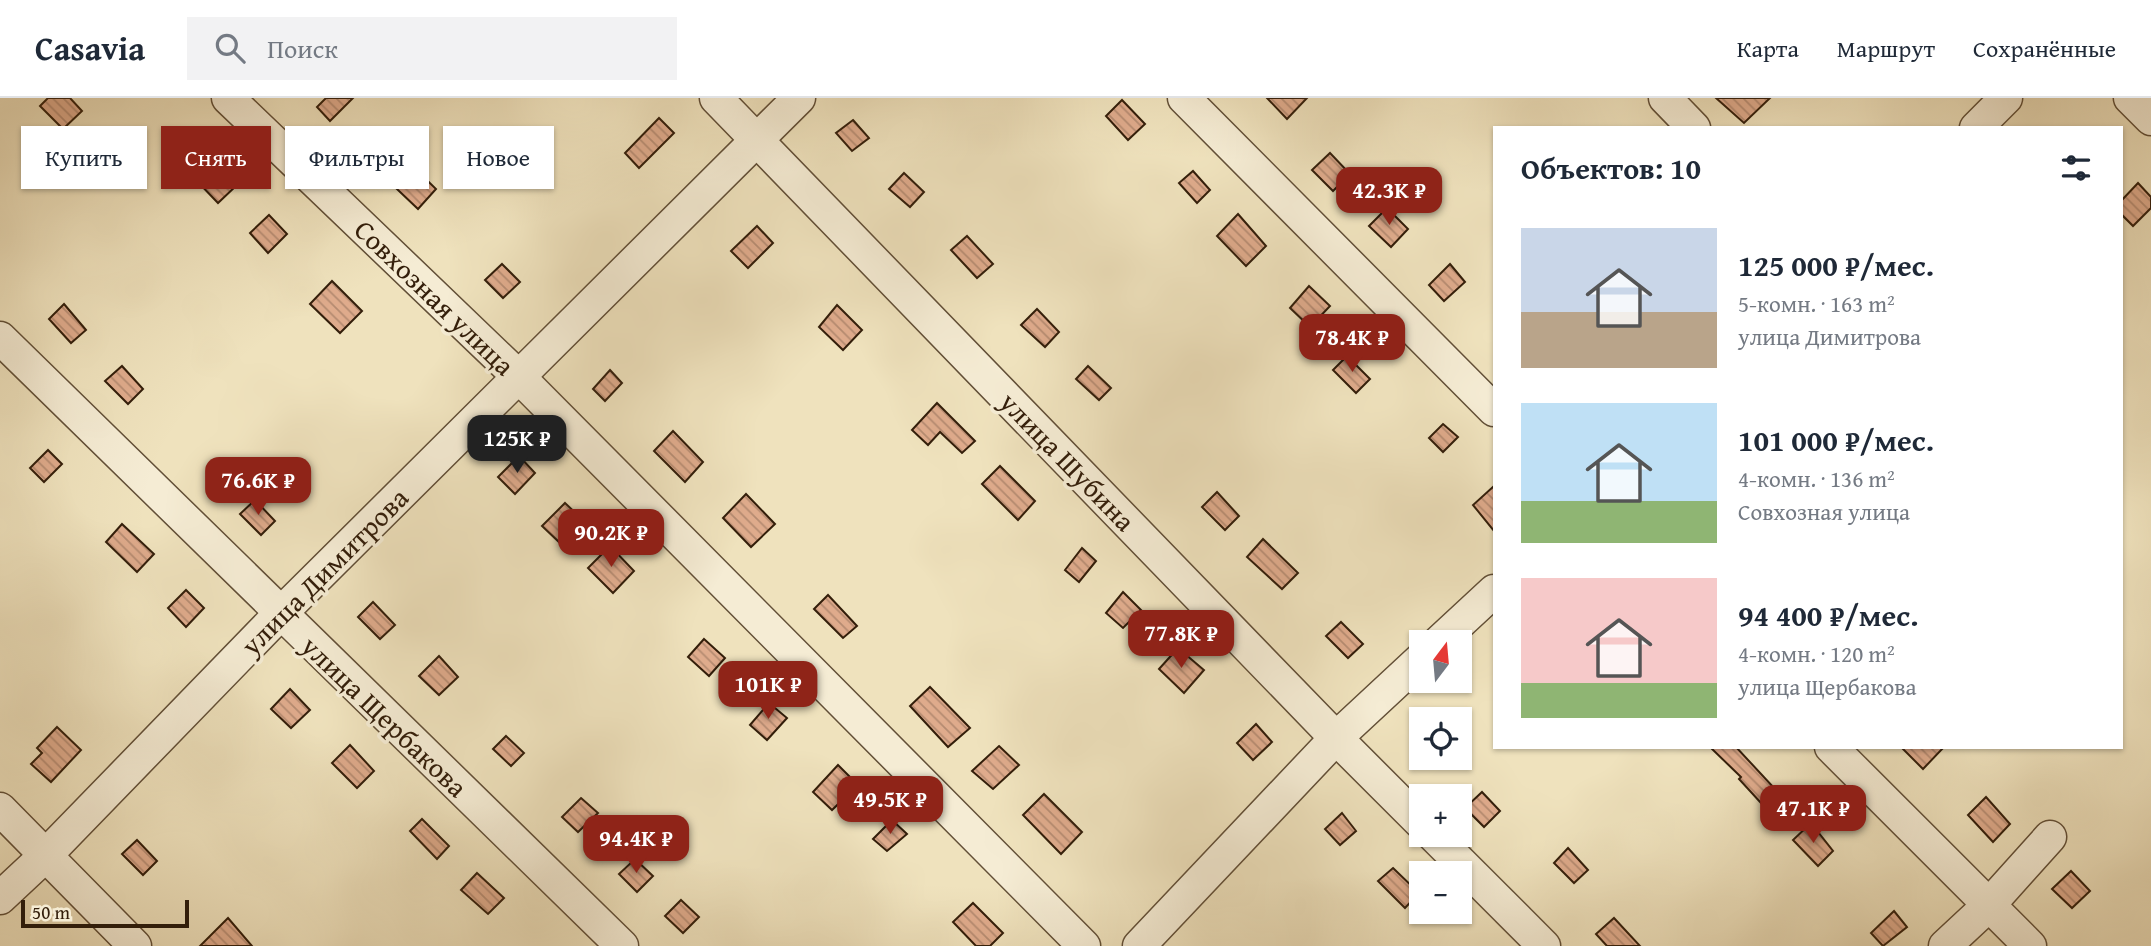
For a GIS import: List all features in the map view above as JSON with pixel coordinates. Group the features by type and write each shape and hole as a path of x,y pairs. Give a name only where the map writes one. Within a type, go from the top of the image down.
{"street":[{"name":"Совхозная улица","path":"228,98 519,377 1084,946"},
{"name":"улица Шубина","path":"716,98 1409,811"},
{"name":"улица Димитрова","path":"0,898 46,855 280,614 799,98"},
{"path":"1184,98 1493,409"},
{"path":"1665,98 1692,126"},
{"path":"1978,126 2006,98"},
{"path":"2130,98 2151,119"},
{"name":"улица Щербакова","path":"0,338 622,946"},
{"path":"1452,630 1493,592"},
{"path":"1139,946 1336,738 1409,670"},
{"path":"1833,749 2029,946"},
{"path":"0,809 135,946"},
{"path":"1945,946 1989,905 2050,836"},
{"path":"1445,847 1544,946"}],"building":[{"path":"48,98 70,98 82,111 66,126 60,126 40,106"},
{"path":"326,98 353,98 330,121 317,107"},
{"path":"1267,98 1307,98 1287,119"},
{"path":"1716,98 1770,98 1744,123"},
{"path":"1122,100 1145,124 1128,140 1106,116"},
{"path":"659,118 674,133 639,168 625,153"},
{"path":"853,120 869,138 852,151 836,133"},
{"path":"1330,153 1350,174 1333,191 1312,170"},
{"path":"1193,171 1210,190 1197,203 1179,183"},
{"path":"904,173 924,192 910,207 889,189"},
{"path":"429,182 436,189 418,209 397,189 429,189"},
{"path":"2138,183 2151,197 2151,208 2133,226 2123,216 2123,199"},
{"path":"205,189 233,189 218,203"},
{"path":"1387,208 1408,229 1391,247 1369,226"},
{"path":"1238,214 1266,246 1246,266 1217,236"},
{"path":"269,215 287,234 268,253 250,233"},
{"path":"757,226 773,243 748,268 731,251"},
{"path":"967,236 993,264 977,278 951,250"},
{"path":"502,264 520,282 503,298 485,280"},
{"path":"1450,264 1465,282 1444,301 1429,285"},
{"path":"332,281 362,311 340,333 310,304"},
{"path":"1309,286 1330,306 1310,327 1290,308"},
{"path":"64,304 86,330 71,343 49,319"},
{"path":"837,305 862,330 843,350 819,327"},
{"path":"1037,309 1059,332 1045,347 1021,325"},
{"path":"1347,356 1370,379 1356,393 1333,370"},
{"path":"122,366 143,389 128,404 105,381"},
{"path":"1088,366 1111,388 1099,400 1076,379"},
{"path":"610,370 622,383 605,401 593,389"},
{"path":"937,403 975,441 962,453 940,432 928,445 912,430"},
{"path":"1443,424 1458,437 1443,452 1429,438"},
{"path":"673,431 703,462 685,482 654,451"},
{"path":"48,450 62,464 44,482 30,468"},
{"path":"519,456 535,473 515,494 498,477"},
{"path":"1000,466 1035,501 1018,520 982,484"},
{"path":"1493,487 1493,530 1473,505"},
{"path":"1217,492 1239,516 1225,530 1202,507"},
{"path":"746,494 775,524 751,547 723,518"},
{"path":"255,500 275,521 261,535 240,514"},
{"path":"565,503 583,520 560,543 542,526"},
{"path":"122,524 154,554 137,572 106,542"},
{"path":"1263,539 1298,573 1282,589 1247,557"},
{"path":"610,546 634,571 613,593 588,568"},
{"path":"1082,548 1096,561 1079,582 1065,570"},
{"path":"186,590 204,608 186,627 168,608"},
{"path":"1123,592 1141,610 1123,628 1106,613"},
{"path":"828,595 857,626 843,638 814,609"},
{"path":"373,602 395,625 380,639 358,617"},
{"path":"1341,622 1363,644 1348,658 1326,636"},
{"path":"704,639 725,658 709,676 688,657"},
{"path":"1178,648 1204,670 1184,693 1159,669"},
{"path":"439,656 458,677 439,695 419,676"},
{"path":"930,687 970,728 948,747 910,706"},
{"path":"290,689 310,710 291,728 271,709"},
{"path":"769,703 787,718 767,740 750,725"},
{"path":"1256,724 1272,742 1253,760 1237,743"},
{"path":"57,727 81,750 51,782 31,764 42,753 37,748"},
{"path":"506,736 524,753 511,766 493,749"},
{"path":"350,745 374,771 357,788 332,763"},
{"path":"999,746 1019,765 993,789 972,771"},
{"path":"1712,749 1738,749 1775,789 1761,803 1739,779 1741,777"},
{"path":"1903,749 1942,749 1923,769"},
{"path":"838,765 858,785 832,810 813,792"},
{"path":"1482,792 1500,811 1484,827 1472,815 1472,801"},
{"path":"1044,794 1082,832 1061,854 1023,815"},
{"path":"1986,797 2010,824 1993,842 1968,815"},
{"path":"581,798 598,813 578,832 562,817"},
{"path":"1342,813 1356,831 1340,845 1325,829"},
{"path":"422,819 449,846 437,859 410,831"},
{"path":"892,820 907,834 887,851 873,839"},
{"path":"1811,823 1833,851 1818,866 1793,840"},
{"path":"137,840 157,861 143,875 122,854"},
{"path":"1568,848 1588,870 1574,883 1554,863"},
{"path":"635,859 653,876 637,892 619,874"},
{"path":"1393,868 1409,883 1409,904 1405,908 1378,881"},
{"path":"2071,871 2090,891 2072,908 2052,889"},
{"path":"477,873 504,898 488,914 461,890"},
{"path":"681,900 699,917 683,933 665,916"},
{"path":"973,903 1003,933 990,946 976,946 953,922"},
{"path":"1894,911 1907,927 1883,946 1871,933"},
{"path":"228,918 252,946 200,946"},
{"path":"1614,918 1640,946 1607,946 1596,934"}]}
